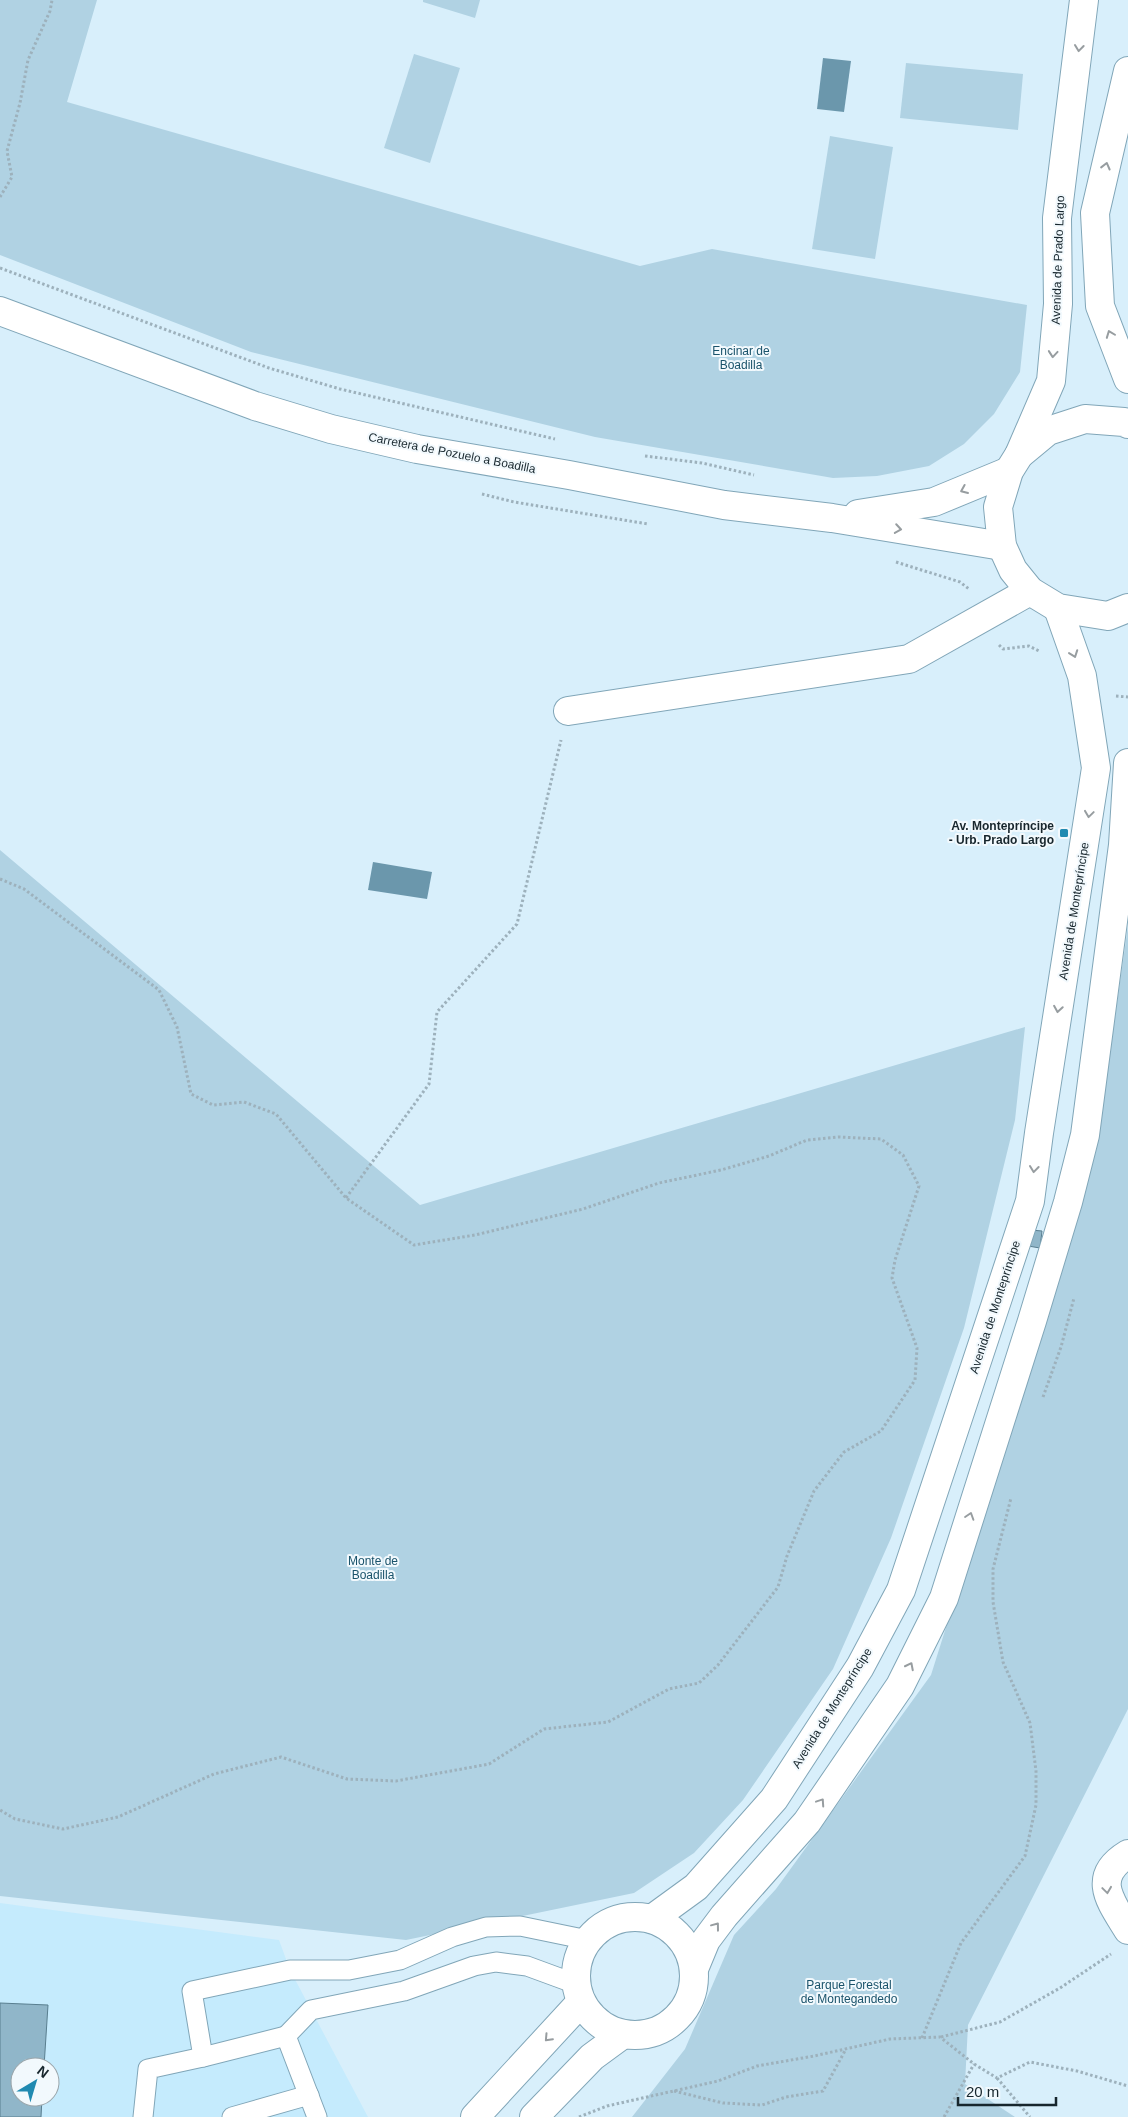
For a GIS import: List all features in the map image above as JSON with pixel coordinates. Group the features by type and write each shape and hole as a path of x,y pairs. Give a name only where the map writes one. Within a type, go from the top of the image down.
{"street":[{"name":"Avenida de Prado Largo","path":"1058,608 1030,591 1013,570 1002,546 998,507 1014,463 1051,381 1058,304 1058,218 1084,0"},
{"path":"1128,71 1095,213 1100,306 1128,379"},
{"name":"Carretera de Pozuelo a Boadilla","path":"0,311 255,406 331,429 417,449 569,475 724,505 832,518 1002,546"},
{"path":"1014,463 1048,431 1085,419 1124,422 1128,424"},
{"name":"Carretera de Pozuelo a Boadilla","path":"832,518 934,502 1014,463"},
{"path":"568,711 909,659 1030,591"},
{"path":"1058,608 1108,616 1128,608"},
{"name":"Avenida de Montepríncipe","path":"652,1919 696,1887 774,1799 860,1667 901,1590 1030,1201 1038,1133 1096,768 1082,676 1058,608"},
{"path":"694,1969 706,1940 724,1916 807,1822 900,1686 944,1598 1032,1321 1068,1202 1085,1135 1123,845 1128,763"},
{"path":"1128,1854 1117,1861 1108,1874 1106,1884 1108,1898 1128,1930"},
{"path":"628,1917 652,1919 667,1926 680,1938 690,1952 694,1969 694,1988 687,2006 675,2020 659,2031 641,2036 622,2035 606,2028 591,2017 578,1993 576,1968 580,1954 588,1940 605,1924 628,1917"},
{"path":"475,2117 578,1993"},
{"path":"534,2117 592,2057 622,2035"}],"lane":[{"path":"203,2057 192,1990 290,1970 349,1970 400,1960 452,1937 486,1927 520,1926 588,1940"},
{"path":"143,2117 148,2069 286,2036 311,2010 404,1991 474,1966 496,1962 527,1966 578,1993"},
{"path":"286,2036 317,2117"},
{"path":"232,2117 309,2095"}],"path":[{"path":"0,197 12,178 7,152 20,104 28,60 50,10 52,0"},
{"path":"0,268 269,368 340,390 560,440"},
{"path":"644,456 702,464 760,476"},
{"path":"920,570 960,582 976,594 970,614 975,622 1003,649 1029,646 1042,652"},
{"path":"1085,696 1128,697"},
{"path":"346,1198 429,1084 437,1012 517,924 568,711"},
{"path":"0,879 24,889 159,990 177,1026 191,1094 213,1105 244,1102 276,1114 346,1198 414,1245 475,1235 583,1209 659,1182 721,1170 769,1156 807,1140 838,1137 881,1139 903,1155 919,1186 894,1260 892,1278 917,1348 915,1380 881,1431 844,1452 814,1491 787,1556 778,1587 718,1666 699,1683 670,1689 608,1722 544,1729 489,1764 396,1781 347,1778 280,1757 214,1774 118,1817 62,1829 15,1819 0,1810"},
{"path":"1040,1403 1061,1347 1076,1289"},
{"path":"922,2038 961,1943 1025,1856 1036,1805 1036,1770 1030,1722 1002,1662 993,1602 993,1569 1011,1496"},
{"path":"578,2117 607,2106 718,2081 757,2066 890,2040 940,2037 1000,2022 1060,1988 1113,1953"},
{"path":"940,2037 974,2064 997,2078 1030,2117"},
{"path":"674,2091 723,2103 762,2105 786,2097 823,2091 846,2049"},
{"path":"997,2078 1030,2062 1077,2070 1128,2086"},
{"path":"944,2117 974,2064"}],"shaded area":[{"path":"823,58 851,61 844,112 817,109"},
{"path":"373,862 432,872 427,899 368,890"},
{"path":"0,1903 279,1940 290,1970 368,2117 0,2117"}],"green space":[{"name":"Encinar de Boadilla","path":"0,0 97,0 67,102 640,266 712,249 1027,305 1020,372 994,414 964,444 929,466 877,476 833,478 595,437 251,352 0,255"},
{"path":"423,0 480,0 475,18 423,2"},
{"path":"414,54 460,68 430,163 384,148"},
{"path":"906,63 1023,74 1018,130 900,118"},
{"path":"830,136 893,147 875,259 812,249"},
{"name":"Monte de Boadilla","path":"0,850 420,1205 1025,1027 1015,1120 964,1328 891,1538 833,1669 743,1800 694,1853 634,1893 406,1940 0,1896"},
{"name":"Parque Forestal de Montegandedo","path":"1128,926 1128,1709 968,2025 965,2084 1015,2117 632,2117 685,2049 734,1935 776,1889 931,1675 1096,1151"}],"building":[{"path":"1031,1230 1042,1231 1040,1248 1028,1246"},
{"path":"0,2003 48,2005 45,2057 10,2057 10,2107 42,2107 41,2117 0,2117"}],"place":[{"name":"Av. Montepríncipe - Urb. Prado Largo","path":"1064,833"}]}
